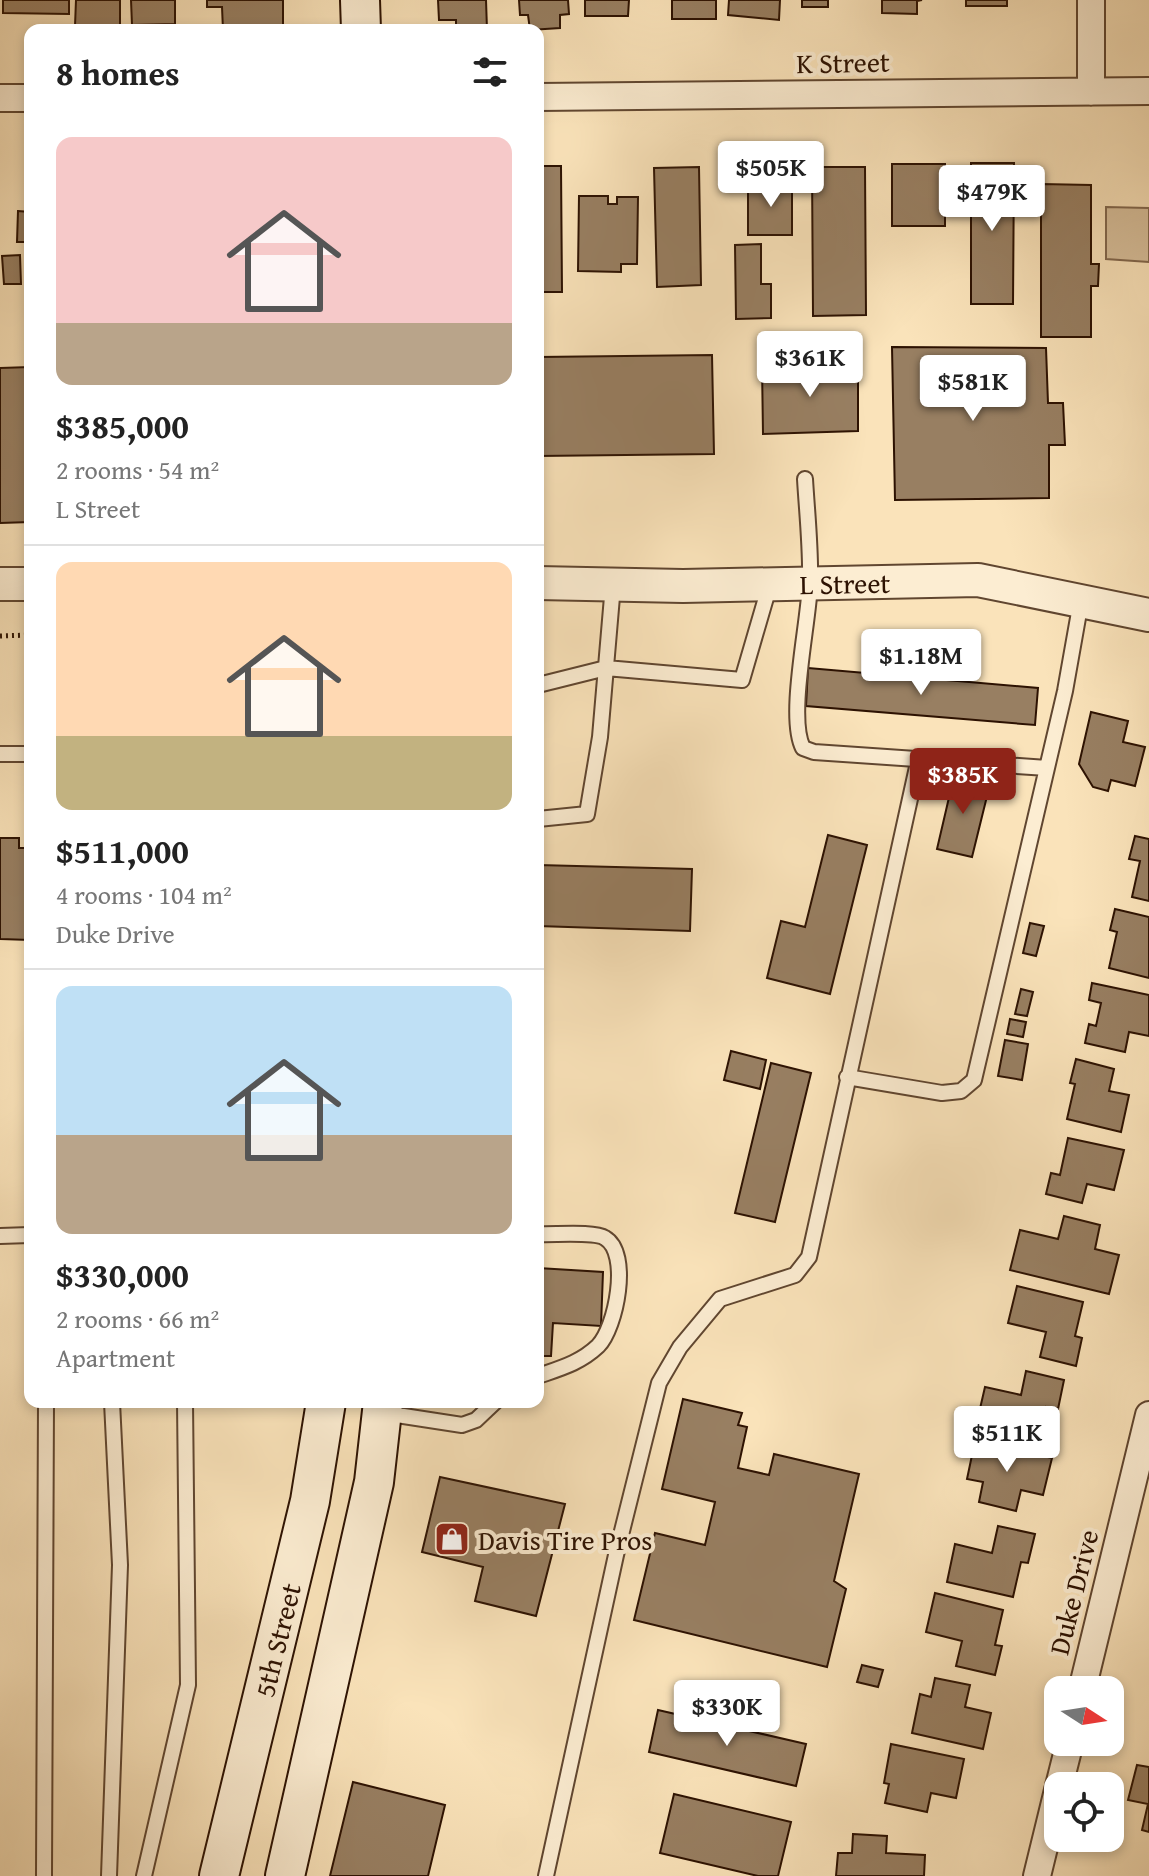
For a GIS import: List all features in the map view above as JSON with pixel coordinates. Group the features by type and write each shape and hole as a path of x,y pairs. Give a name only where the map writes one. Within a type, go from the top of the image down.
{"main road":[{"path":"360,0 361,24"},
{"name":"5th Street","path":"219,1876 310,1501 325,1408"},
{"path":"285,1876 371,1496 383,1408"}],"street":[{"path":"1091,0 1091,92"},
{"name":"K Street","path":"544,97 1149,91"},
{"path":"0,98 24,98"},
{"name":"L Street","path":"544,583 770,584 978,580 1149,615"},
{"path":"0,584 24,584"},
{"name":"Duke Drive","path":"1085,1676 1149,1415"},
{"path":"1037,1876 1044,1847"}],"lane":[{"path":"805,479 810,583 799,706 798,738 803,748 814,752 1047,768"},
{"path":"544,684 606,668 742,680 770,584"},
{"path":"544,818 587,814 600,737 613,585"},
{"path":"847,1077 942,1093 961,1091 974,1080 1047,768 1081,599"},
{"path":"0,754 24,754"},
{"path":"546,1876 616,1555 659,1383 680,1347 720,1299 795,1275 809,1257 919,758"},
{"path":"544,1234 603,1236 613,1244 618,1276 612,1323 601,1344 577,1363 544,1374"},
{"path":"0,1236 24,1235"},
{"path":"44,1876 46,1408"},
{"path":"109,1876 120,1565 112,1408"},
{"path":"144,1876 188,1685 185,1408"},
{"path":"383,1408 462,1425 476,1420 489,1408"}],"path":[{"path":"0,636 24,635"}],"shaded area":[{"path":"1106,207 1149,208 1149,262 1106,259"}],"building":[{"path":"3,0 69,0 69,14 3,13"},
{"path":"76,0 120,0 120,24 75,24"},
{"path":"131,0 175,0 175,24 132,24"},
{"path":"207,0 283,0 283,24 223,24 222,7 207,7"},
{"path":"438,0 486,0 487,24 456,24 456,20 439,20"},
{"path":"519,0 568,0 569,14 560,15 560,28 544,29 544,24 529,24 528,15 520,15"},
{"path":"585,0 629,0 628,16 585,16"},
{"path":"672,0 716,0 716,19 672,19"},
{"path":"729,0 780,0 779,20 728,15"},
{"path":"802,0 828,0 828,7 802,7"},
{"path":"882,0 922,0 917,1 917,14 882,13"},
{"path":"966,0 1007,0 1007,6 966,6"},
{"path":"971,163 1014,163 1013,304 971,304"},
{"path":"892,164 945,164 945,226 892,226"},
{"path":"544,166 561,166 562,292 544,292"},
{"path":"699,167 701,285 657,287 654,168"},
{"path":"812,167 865,167 866,315 813,316"},
{"path":"768,178 792,179 792,235 748,235 748,187 768,188"},
{"path":"1041,184 1091,185 1091,264 1099,264 1098,286 1091,286 1091,337 1041,337"},
{"path":"579,196 608,196 608,204 617,204 617,197 638,197 637,264 621,264 621,272 578,271"},
{"path":"18,211 24,212 24,242 17,242"},
{"path":"761,244 761,284 771,284 771,318 736,319 735,245"},
{"path":"20,255 21,284 4,284 2,256"},
{"path":"892,347 1046,348 1048,403 1063,403 1065,445 1049,445 1049,498 895,500"},
{"path":"712,355 714,454 544,456 544,357"},
{"path":"762,365 858,365 858,431 763,434"},
{"path":"24,367 24,522 0,523 0,368"},
{"path":"808,668 1038,688 1035,725 806,706"},
{"path":"1091,712 1128,721 1123,742 1145,747 1135,786 1111,780 1108,791 1093,787 1079,764"},
{"path":"954,776 990,784 972,857 937,849"},
{"path":"828,835 867,845 830,994 767,978 781,921 805,927"},
{"path":"1135,836 1149,839 1149,901 1132,897 1140,861 1129,859"},
{"path":"0,838 19,838 19,848 24,848 24,940 0,939"},
{"path":"544,865 692,869 690,931 544,926"},
{"path":"1115,909 1149,917 1149,978 1109,968 1117,932 1110,930"},
{"path":"1030,923 1044,926 1036,956 1023,953"},
{"path":"1092,983 1149,995 1149,1036 1129,1032 1125,1052 1085,1043 1089,1024 1096,1026 1101,1003 1089,1000"},
{"path":"1021,989 1033,992 1027,1016 1015,1014"},
{"path":"1010,1019 1026,1022 1023,1037 1007,1034"},
{"path":"1005,1040 1028,1044 1022,1080 998,1076"},
{"path":"731,1051 766,1060 760,1089 724,1080"},
{"path":"1076,1059 1114,1069 1109,1091 1129,1095 1121,1132 1067,1119 1075,1084 1070,1083"},
{"path":"771,1063 811,1073 775,1222 735,1213"},
{"path":"1068,1138 1124,1150 1114,1190 1087,1184 1082,1203 1046,1194 1051,1173 1060,1175"},
{"path":"1064,1216 1100,1225 1095,1249 1119,1255 1109,1294 1010,1270 1020,1230 1058,1239"},
{"path":"544,1268 603,1272 601,1326 553,1323 551,1356 544,1356"},
{"path":"1017,1286 1083,1302 1075,1336 1082,1338 1076,1366 1040,1357 1046,1332 1008,1323"},
{"path":"1026,1371 1064,1380 1058,1409 1046,1407 1039,1440 976,1426 985,1387 1021,1395"},
{"path":"683,1399 742,1413 738,1425 747,1427 738,1468 769,1475 774,1454 859,1474 834,1581 846,1589 827,1667 634,1620 655,1533 705,1545 715,1502 662,1489"},
{"path":"975,1441 1052,1458 1043,1495 1021,1490 1016,1511 979,1502 983,1482 967,1479"},
{"path":"440,1477 565,1504 536,1616 475,1601 483,1567 422,1552"},
{"path":"998,1526 1035,1534 1028,1563 1021,1562 1013,1597 947,1582 955,1544 992,1553"},
{"path":"935,1593 1003,1610 995,1645 1002,1646 995,1675 956,1666 962,1641 926,1632"},
{"path":"862,1665 883,1670 878,1687 857,1682"},
{"path":"935,1678 970,1685 965,1707 991,1713 983,1749 912,1733 920,1694 931,1697"},
{"path":"658,1710 806,1744 796,1786 649,1752"},
{"path":"891,1744 964,1759 956,1798 931,1793 927,1812 885,1803 889,1784 884,1783"},
{"path":"1137,1765 1149,1767 1149,1832 1142,1830 1148,1804 1128,1800"},
{"path":"353,1782 445,1805 428,1876 330,1876"},
{"path":"674,1794 791,1822 778,1876 758,1876 660,1853"},
{"path":"853,1834 887,1836 886,1853 925,1855 924,1876 836,1876 838,1853 852,1853"}],"place":[{"name":"Davis Tire Pros","path":"452,1539"}]}
